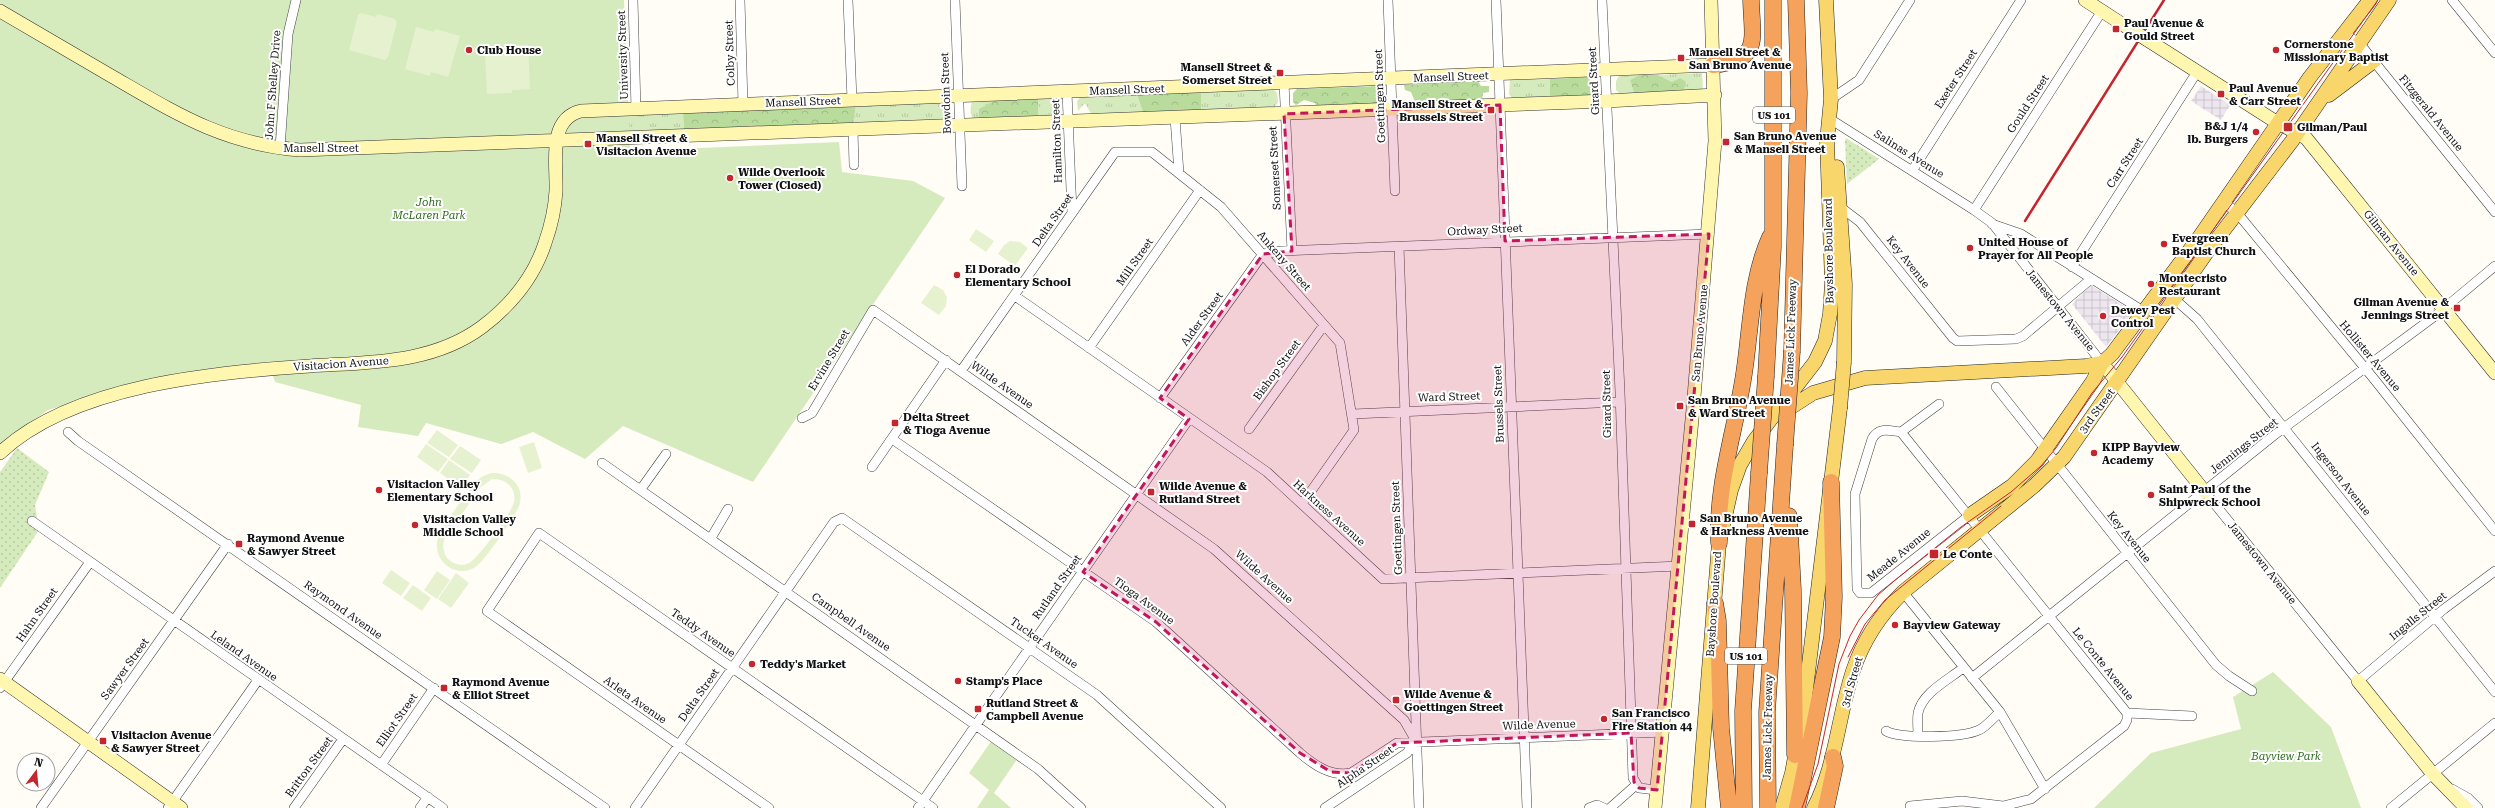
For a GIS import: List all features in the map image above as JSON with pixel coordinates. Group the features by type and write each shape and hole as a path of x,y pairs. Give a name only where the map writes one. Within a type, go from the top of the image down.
{"highway":[{"path":"1713,65 1736,62 1747,55 1751,42 1751,0"},
{"name":"James Lick Freeway","path":"1744,808 1743,711 1766,376 1773,230 1773,0"},
{"name":"James Lick Freeway","path":"1768,808 1767,712 1792,351 1799,93 1796,0"},
{"path":"1719,543 1718,516 1721,494 1743,381 1760,258 1773,230"},
{"path":"1785,449 1793,590 1795,755"},
{"path":"1797,808 1832,637 1832,482"},
{"path":"1715,603 1718,621 1720,728 1729,808"},
{"path":"1826,808 1835,766 1833,757"}],"main road":[{"name":"Bayshore Boulevard","path":"1699,805 1719,543 1735,478 1754,441 1815,362 1828,328 1832,283 1827,141 1831,98 1826,0"},
{"name":"3rd Street","path":"1970,516 2016,483 2045,451 2093,381 2102,363 2112,354 2278,123 2370,0"},
{"name":"3rd Street","path":"1814,808 1833,757 1848,688 1858,656 1885,611 1903,592 2034,486 2056,465 2117,382 2175,298 2298,133 2389,0"},
{"path":"2317,106 2374,61"},
{"name":"Bayshore Boulevard","path":"1782,808 1803,714 1832,482 1844,362 1845,284 1836,147 1830,119"},
{"path":"1754,441 1766,427 1796,402 1831,387 1865,378 2086,366 2102,363"}],"street":[{"name":"John F Shelley Drive","path":"280,148 288,34 296,0"},
{"name":"University Street","path":"633,0 636,109"},
{"name":"Colby Street","path":"740,0 744,104"},
{"path":"848,0 852,100"},
{"name":"Bowdoin Street","path":"955,0 962,186"},
{"name":"Goettingen Street","path":"1388,0 1395,191"},
{"name":"Brussels Street","path":"1496,0 1527,808"},
{"name":"Girard Street","path":"1602,0 1613,237 1631,734 1633,778 1636,785"},
{"name":"San Bruno Avenue","path":"1655,808 1664,732 1709,234 1716,132 1711,0"},
{"path":"1831,98 1859,80 1910,0"},
{"name":"Exeter Street","path":"1912,170 2022,0"},
{"name":"Gilman Avenue","path":"2085,0 2278,123 2306,138 2495,373"},
{"path":"2452,0 2495,53"},
{"name":"Mansell Street","path":"0,11 184,119 220,134 280,148 319,150 1284,114 1607,101 1714,95"},
{"name":"Gould Street","path":"1974,210 2102,11"},
{"name":"Fitzgerald Avenue","path":"2344,33 2360,44 2495,212"},
{"name":"Mansell Street","path":"556,140 565,120 575,112 744,104 1605,71 1713,65"},
{"name":"Carr Street","path":"2072,267 2197,72"},
{"name":"Somerset Street","path":"1284,83 1284,114 1292,251"},
{"name":"Hamilton Street","path":"1067,92 1072,213"},
{"path":"1175,118 1179,173"},
{"name":"Salinas Avenue","path":"1830,119 1974,210"},
{"path":"853,130 854,165"},
{"name":"Visitacion Avenue","path":"0,453 21,435 47,418 76,406 105,397 175,382 240,372 408,358 440,350 466,337 510,302 528,279 541,255 550,230 555,202 556,140"},
{"name":"Delta Street","path":"961,371 1115,152 1152,152"},
{"name":"Ankeny Street","path":"1152,152 1221,207 1340,343 1353,414 1354,430 1302,504"},
{"name":"Mill Street","path":"1089,348 1200,190"},
{"name":"Hollister Avenue","path":"2223,200 2238,214 2364,369 2374,379 2495,531"},
{"name":"Key Avenue","path":"1840,206 1860,222 1952,338 1963,342 2016,339 2058,307"},
{"name":"Jamestown Avenue","path":"1974,210 1992,223 2117,382 2432,773 2466,808"},
{"path":"1992,223 2021,234 2143,311"},
{"name":"Ordway Street","path":"1263,254 1292,251 1505,241 1709,234"},
{"name":"Goettingen Street","path":"1399,246 1419,808"},
{"name":"Alder Street","path":"1160,398 1263,254"},
{"name":"Jennings Street","path":"1972,678 2273,436 2286,429 2444,309 2495,266"},
{"path":"2058,307 2091,279"},
{"name":"Ingerson Avenue","path":"2161,287 2197,319 2495,692"},
{"name":"Harkness Avenue","path":"1015,296 1266,472 1383,579 1624,567 1679,566"},
{"name":"Wilde Avenue","path":"873,310 1214,549 1404,720 1416,741 1664,732"},
{"name":"Ervine Street","path":"802,418 812,413 873,310"},
{"name":"Bishop Street","path":"1249,429 1324,325"},
{"path":"872,467 946,360"},
{"name":"Key Avenue","path":"1996,387 2056,465 2216,665 2229,676 2252,690"},
{"name":"Ward Street","path":"1353,414 1619,402"},
{"path":"1901,432 1939,404"},
{"name":"Rutland Street","path":"920,804 977,726 1030,647 1138,495 1189,419"},
{"name":"Meade Avenue","path":"1901,432 1883,430 1874,434 1859,477 1854,504 1856,584 1860,593 1871,593 1970,516"},
{"name":"Raymond Avenue","path":"68,432 78,441 605,808"},
{"name":"Le Conte Avenue","path":"1901,432 1981,529 2127,713 2127,720 2124,726 2031,799 2003,806 1962,801 1910,806"},
{"name":"Tioga Avenue","path":"892,439 1156,622 1300,753 1321,768 1343,774 1351,773 1397,744 1416,741"},
{"path":"641,489 666,454"},
{"name":"Campbell Avenue","path":"602,463 786,590 1038,769 1081,808"},
{"path":"711,538 728,509"},
{"name":"Delta Street","path":"634,808 834,522 839,518"},
{"name":"Tucker Avenue","path":"839,518 846,519 1097,695 1221,808"},
{"name":"Leland Avenue","path":"32,521 174,622 443,808"},
{"name":"Teddy Avenue","path":"487,611 539,533 732,668 920,804 933,808"},
{"name":"Sawyer Street","path":"41,808 228,544"},
{"name":"Hahn Street","path":"2,683 90,562"},
{"name":"Ingalls Street","path":"2358,681 2435,616 2495,571"},
{"path":"1903,592 2000,712 2045,788"},
{"name":"Arleta Avenue","path":"487,611 769,808"},
{"path":"1918,735 1918,714 1921,704 1928,696 1963,668"},
{"path":"2,683 88,742 173,806 258,680"},
{"name":"Elliot Street","path":"380,765 434,688"},
{"path":"1886,731 1899,736 1966,734 1980,730 2000,712"},
{"path":"2127,713 2192,716"},
{"path":"2391,808 2495,723"},
{"name":"Britton Street","path":"294,808 343,739"},
{"name":"Alpha Street","path":"1325,808 1407,752 1416,741"},
{"path":"1610,808 1636,785 1657,790"},
{"name":"Jamestown Avenue","path":"2444,786 2464,795 2478,808"},
{"path":"420,808 428,797"},
{"path":"1589,808 1597,805 1604,808"}],"highlighted area":[{"path":"1500,105 1505,241 1709,234 1657,790 1639,788 1634,782 1631,733 1397,743 1351,773 1331,772 1300,753 1156,622 1083,572 1189,419 1160,398 1263,254 1292,251 1284,114"}],"shaded area":[{"path":"2201,86 2230,105 2221,120 2191,101"},
{"path":"2091,285 2133,312 2106,347 2072,304"}],"green space":[{"name":"John McLaren Park","path":"0,0 624,0 630,151 839,142 842,172 913,181 945,198 753,482 623,426 585,459 533,432 501,444 426,423 418,436 358,427 361,405 275,382 269,362 153,379 48,410 0,445"},
{"path":"361,13 376,17 377,14 395,19 397,22 388,57 385,60 349,50 358,15"},
{"path":"416,27 434,32 435,29 460,36 448,77 431,72 430,76 405,69"},
{"path":"528,45 530,89 512,90 512,93 487,94 485,51 505,51 505,46"},
{"path":"1702,73 1703,91 1683,92 1672,82 1658,75"},
{"path":"1639,75 1630,80 1634,93 1620,94 1616,90 1616,81 1619,76"},
{"path":"1639,75 1658,75 1672,82 1680,78 1686,82 1683,92 1634,93 1630,80"},
{"path":"1590,77 1591,95 1550,97 1550,79"},
{"path":"1550,79 1550,97 1512,98 1509,94 1510,80"},
{"path":"1478,81 1481,86 1489,86 1489,92 1483,93 1482,100 1415,102 1411,92 1405,90 1404,85"},
{"path":"1382,86 1385,89 1385,98 1380,104 1316,106 1315,103 1304,100 1296,105 1293,102 1293,93 1297,89"},
{"path":"1273,89 1277,93 1278,102 1274,108 1201,110 1201,92"},
{"path":"1201,92 1201,110 1143,112 1137,95"},
{"path":"1137,95 1143,112 1092,115 1085,103 1078,111 1077,102 1080,97"},
{"path":"1055,98 1058,107 1055,116 1038,117 1038,99"},
{"path":"1038,99 1038,117 979,119 979,109 996,100"},
{"path":"996,100 979,119 973,120 971,115 972,101"},
{"path":"947,102 950,109 948,121 853,124 856,106"},
{"path":"856,106 853,124 684,131 683,113"},
{"path":"683,113 684,131 628,133 628,115"},
{"path":"1846,138 1879,159 1847,184 1845,141"},
{"path":"976,229 994,241 986,252 969,240"},
{"path":"1010,241 1020,242 1028,248 1015,266 998,254 1004,245"},
{"path":"934,285 943,290 947,297 946,306 939,315 921,303"},
{"path":"437,430 458,445 449,457 427,443"},
{"path":"534,442 542,468 528,473 519,447"},
{"path":"426,444 448,459 438,472 417,457"},
{"path":"460,446 481,460 472,473 450,459"},
{"path":"17,448 49,472 35,505 39,530 0,588 0,472"},
{"path":"449,460 470,475 461,488 440,473"},
{"path":"498,473 509,477 517,485 521,497 518,508 483,560 472,569 465,571 451,568 446,565 439,555 437,550 438,538 450,517 469,490 485,475","holes":["492,479 505,482 512,488 514,492 514,502 512,507 494,535 473,560 463,565 452,562 447,558 444,551 443,543 445,538 481,487"]},
{"path":"391,570 410,583 401,596 382,583"},
{"path":"437,571 450,580 437,599 424,590"},
{"path":"456,573 469,583 451,608 438,599"},
{"path":"413,585 431,598 422,611 403,598"},
{"name":"Bayview Park","path":"2273,672 2331,727 2361,808 2094,808 2151,753 2241,729 2233,697"},
{"path":"992,740 1018,758 994,793 1011,808 977,808 989,790 969,773"}],"tram line":[{"path":"1802,808 1818,764 1839,664 1850,636 1859,620 1878,595 1894,581 1961,527 2011,492 2041,466 2056,448 2092,393 2122,357 2378,0"},
{"path":"1848,657 1865,624 1885,600 2001,506"}],"railway":[{"path":"2025,221 2164,0"}],"place":[{"name":"Paul Avenue & Gould Street","path":"2116,29"},
{"name":"Club House","path":"469,50"},
{"name":"Cornerstone Missionary Baptist","path":"2276,50"},
{"name":"Mansell Street & San Bruno Avenue","path":"1681,58"},
{"name":"Mansell Street & Somerset Street","path":"1280,73"},
{"name":"Paul Avenue & Carr Street","path":"2221,94"},
{"name":"Mansell Street & Brussels Street","path":"1491,110"},
{"name":"Gilman/Paul","path":"2288,127"},
{"name":"B&J 1/4 lb. Burgers","path":"2256,132"},
{"name":"San Bruno Avenue & Mansell Street","path":"1726,142"},
{"name":"Mansell Street & Visitacion Avenue","path":"588,144"},
{"name":"Wilde Overlook Tower (Closed)","path":"730,178"},
{"name":"Evergreen Baptist Church","path":"2164,244"},
{"name":"United House of Prayer for All People","path":"1970,248"},
{"name":"El Dorado Elementary School","path":"957,275"},
{"name":"Montecristo Restaurant","path":"2151,284"},
{"name":"Gilman Avenue & Jennings Street","path":"2457,308"},
{"name":"Dewey Pest Control","path":"2103,316"},
{"name":"San Bruno Avenue & Ward Street","path":"1680,406"},
{"name":"Delta Street & Tioga Avenue","path":"895,423"},
{"name":"KIPP Bayview Academy","path":"2094,453"},
{"name":"Visitacion Valley Elementary School","path":"379,490"},
{"name":"Wilde Avenue & Rutland Street","path":"1151,492"},
{"name":"Saint Paul of the Shipwreck School","path":"2151,495"},
{"name":"San Bruno Avenue & Harkness Avenue","path":"1692,524"},
{"name":"Visitacion Valley Middle School","path":"415,525"},
{"name":"Raymond Avenue & Sawyer Street","path":"239,544"},
{"name":"Le Conte","path":"1934,554"},
{"name":"Bayview Gateway","path":"1895,625"},
{"name":"Teddy's Market","path":"752,664"},
{"name":"Stamp's Place","path":"958,681"},
{"name":"Raymond Avenue & Elliot Street","path":"444,688"},
{"name":"Wilde Avenue & Goettingen Street","path":"1396,700"},
{"name":"Rutland Street & Campbell Avenue","path":"978,709"},
{"name":"San Francisco Fire Station 44","path":"1604,719"},
{"name":"Visitacion Avenue & Sawyer Street","path":"103,741"}]}
